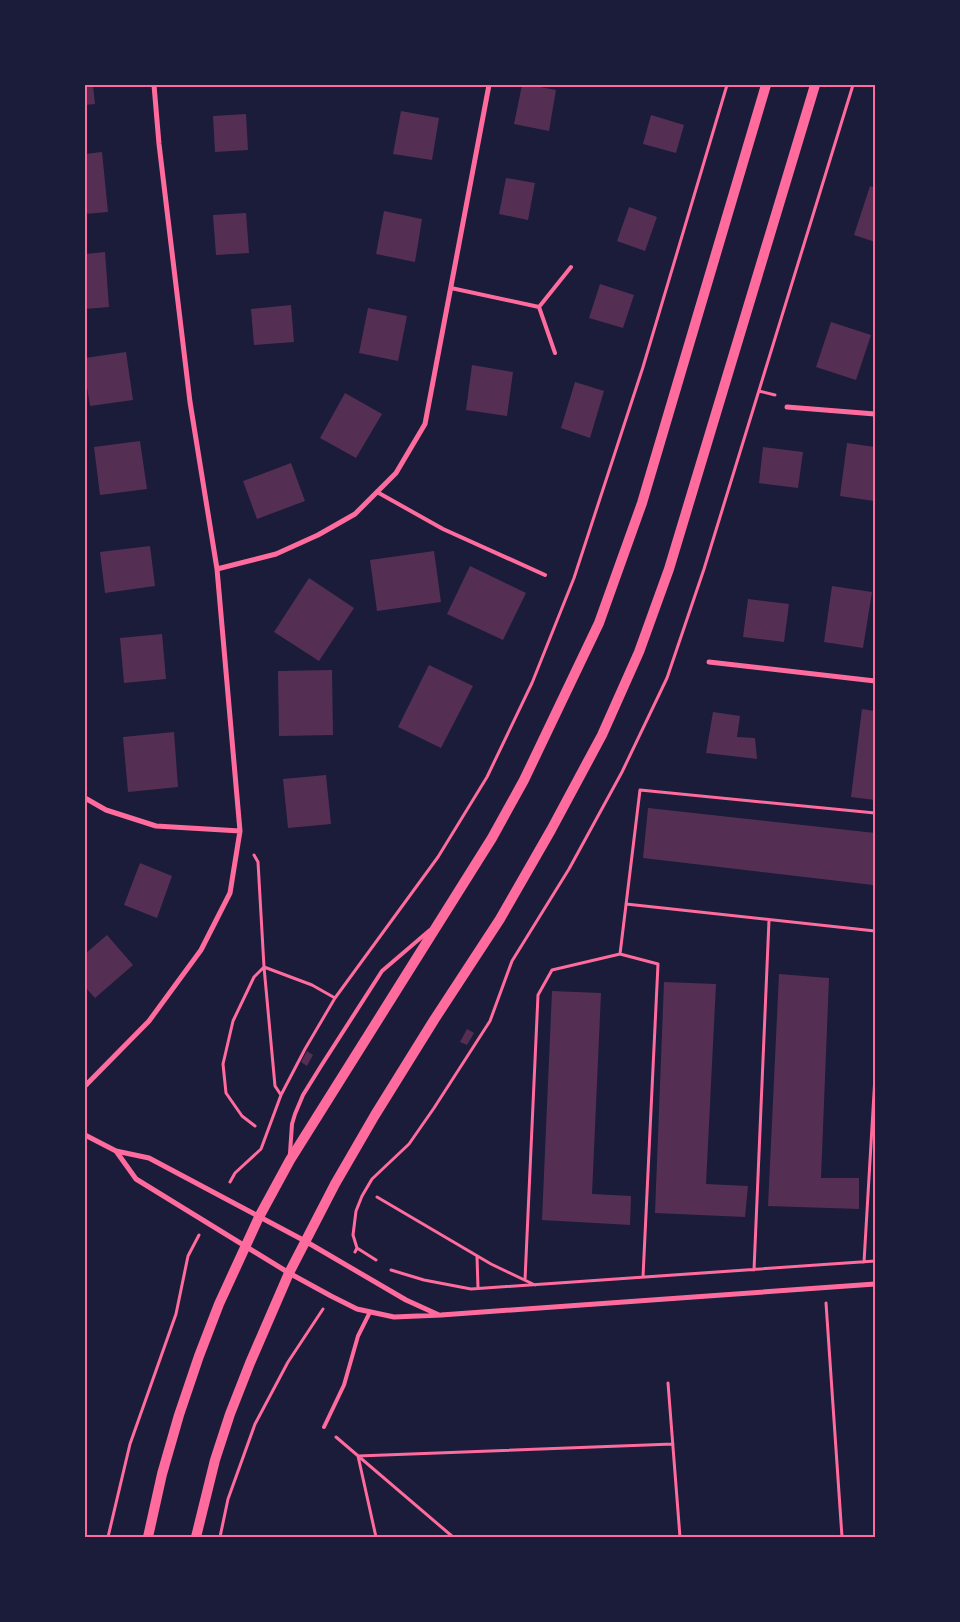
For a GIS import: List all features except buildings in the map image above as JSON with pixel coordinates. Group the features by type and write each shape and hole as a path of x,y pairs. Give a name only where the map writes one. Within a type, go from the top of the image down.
{"main road":[{"path":"148,1537 162,1474 199,1356 219,1304 245,1246 290,1160 492,838 524,780 599,623 642,503 766,85"},
{"path":"196,1537 215,1460 230,1414 289,1273 305,1241 335,1184 375,1116 434,1020 500,919 551,830 602,735 639,652 672,560 815,85"}],"street":[{"path":"85,1086 149,1021 201,950 230,893 240,830 217,570 190,402 159,144 154,85"},
{"path":"217,570 276,554 318,535 355,514 396,473 425,424 489,85"},
{"path":"787,407 875,414"},
{"path":"709,662 875,682"},
{"path":"85,798 106,810 156,826 240,830"},
{"path":"85,1135 116,1152 149,1158 305,1241 406,1300 441,1315"},
{"path":"116,1152 136,1179 289,1273 357,1309 394,1317 875,1284"}],"lane":[{"path":"540,307 571,267"},
{"path":"451,288 540,307"},
{"path":"540,307 556,353"},
{"path":"377,492 443,529 545,575"},
{"path":"290,1160 292,1124 295,1114 303,1095 321,1066 382,971 439,922"},
{"path":"324,1426 344,1385 358,1336 370,1312"}],"path":[{"path":"222,1196 235,1173 261,1149 281,1095 335,998 438,857 487,777 532,684 574,578 643,367 727,85"},
{"path":"620,954 640,790 875,813"},
{"path":"258,862 264,967 275,1086 281,1095"},
{"path":"626,904 875,931"},
{"path":"754,1270 769,920"},
{"path":"525,1280 538,994 552,970 620,954 658,964 643,1278"},
{"path":"264,967 312,985 335,998"},
{"path":"255,1126 242,1116 226,1093 223,1064 233,1021 254,977 264,967"},
{"path":"864,1262 875,1076"},
{"path":"377,1196 476,1256 535,1285"},
{"path":"108,1537 130,1444 176,1314 188,1256 206,1222"},
{"path":"357,1248 382,1264"},
{"path":"476,1256 478,1288"},
{"path":"390,1270 424,1280 471,1289 875,1261"},
{"path":"825,1288 842,1537"},
{"path":"668,1383 680,1537"},
{"path":"324,1426 454,1537"},
{"path":"358,1456 673,1444"},
{"path":"358,1456 376,1537"}]}
